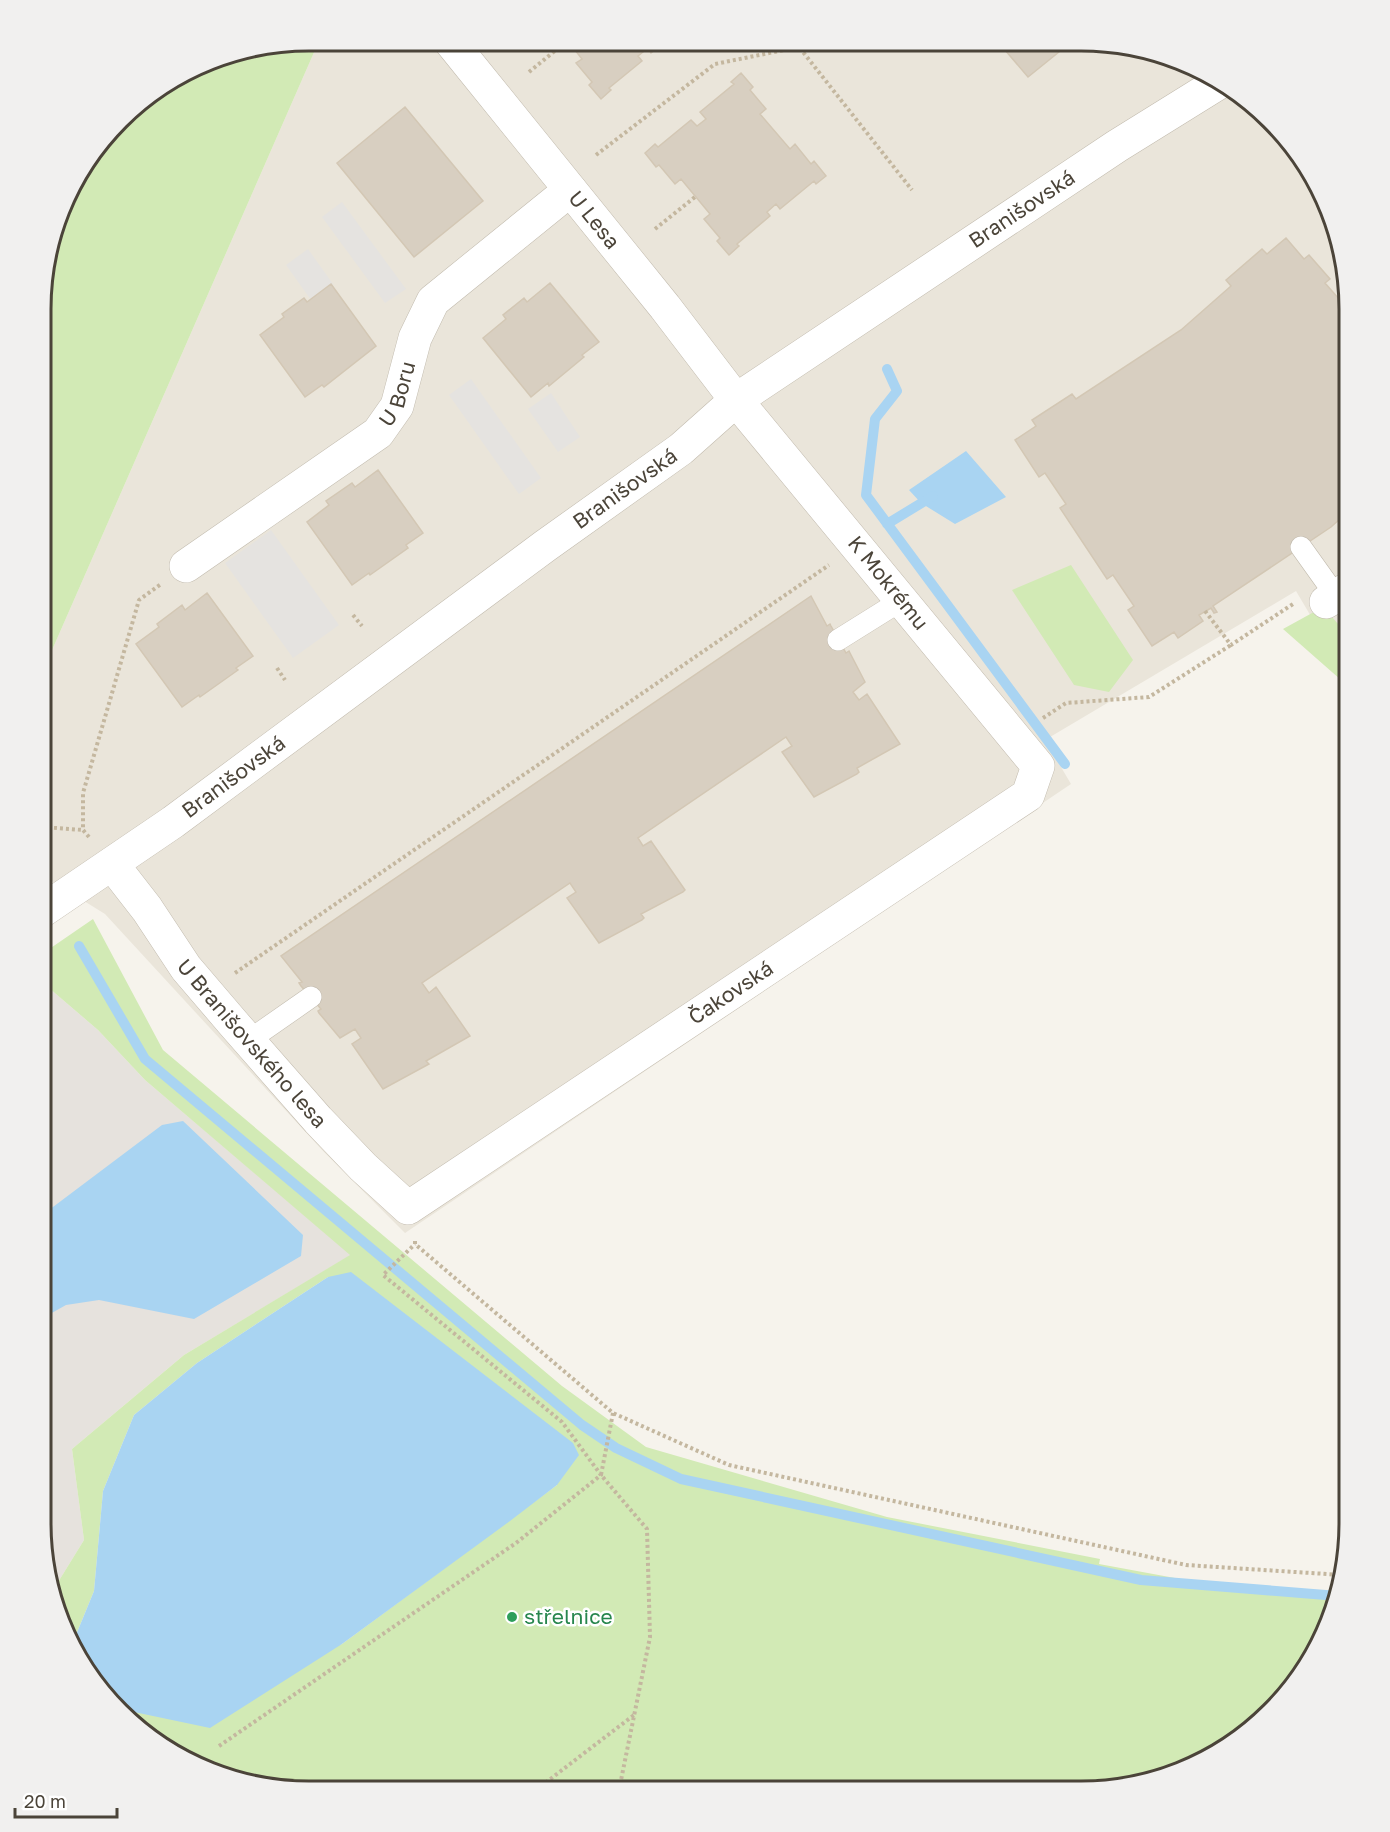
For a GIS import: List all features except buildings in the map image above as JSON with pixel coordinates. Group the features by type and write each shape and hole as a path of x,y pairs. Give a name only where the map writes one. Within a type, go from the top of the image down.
{"street":[{"name":"U Lesa","path":"458,51 664,306 736,400"},
{"name":"Branišovská","path":"51,905 173,822 545,546 681,449 736,400 1116,146 1212,87"},
{"name":"U Boru","path":"186,566 378,433 397,406 415,338 433,301 570,190"},
{"name":"K Mokrému","path":"736,400 1038,766"},
{"name":"Čakovská","path":"408,1208 1028,795 1038,766"},
{"name":"U Branišovského lesa","path":"112,864 147,909 186,969 318,1120 363,1167 408,1208"}],"lane":[{"path":"1301,547 1334,592"},
{"path":"838,640 903,600"},
{"path":"248,1041 311,997"}],"path":[{"path":"529,72 555,51"},
{"path":"596,155 715,64 772,51"},
{"path":"804,51 912,190"},
{"path":"655,229 695,196"},
{"path":"206,992 765,611 857,545"},
{"path":"51,828 83,830 83,793 139,600 186,566"},
{"path":"1043,719 1065,703 1149,697 1231,645 1334,592"},
{"path":"1205,611 1231,645"},
{"path":"353,615 362,626"},
{"path":"277,668 285,680"},
{"path":"408,1208 415,1244 613,1413 729,1465 1186,1565 1334,1574"},
{"path":"415,1244 383,1275 562,1422 646,1529 650,1637 621,1781"},
{"path":"219,1746 516,1543 602,1474 613,1413"},
{"path":"548,1781 634,1714"}],"shaded area":[{"path":"315,51 1081,51 1115,53 1148,60 1180,71 1225,94 1238,104 1264,126 1296,165 1325,226 1337,275 1339,309 1339,624 1322,635 1296,591 1045,740 1071,784 405,1233 324,1152 105,914 51,881 51,652"},
{"path":"342,202 406,289 385,303 322,217"},
{"path":"308,249 333,284 311,300 286,265"},
{"path":"471,379 541,478 519,494 449,395"},
{"path":"551,393 580,437 558,452 528,409"},
{"path":"271,530 339,625 293,658 225,563"},
{"path":"51,990 98,1030 145,1080 351,1255 184,1355 72,1449 84,1540 58,1582 53,1557 51,1523"}],"green space":[{"path":"315,51 51,652 51,309 56,258 71,210 94,165 104,152 126,126 165,94 210,71 242,60 275,53"},
{"path":"1071,565 1133,660 1109,692 1074,685 1012,590"},
{"path":"1323,607 1339,625 1339,678 1283,629"},
{"path":"93,919 163,1050 562,1386 646,1447 887,1517 1100,1559 1099,1564 1202,1583 1328,1596 1319,1622 1296,1667 1264,1706 1225,1738 1164,1767 1115,1779 1081,1781 309,1781 275,1779 242,1772 210,1761 165,1738 130,1710 134,1712 342,1644 557,1485 328,1277 197,1363 134,1415 103,1491 94,1591 76,1634 58,1582 84,1540 72,1449 184,1355 350,1255 145,1080 98,1030 51,990 51,948"}],"water":[{"path":"966,451 1006,497 955,524 921,503 909,490"},
{"path":"183,1121 303,1235 301,1256 194,1319 99,1300 66,1305 51,1313 51,1208 162,1125"},
{"path":"351,1272 573,1443 579,1455 557,1485 510,1521 342,1644 210,1728 134,1712 126,1706 94,1667 76,1634 94,1591 103,1491 134,1415 197,1363 328,1277"}],"waterway":[{"path":"887,369 897,391 875,419 866,495 1065,764"},
{"path":"887,524 933,496"},
{"path":"79,946 145,1059 582,1425 616,1448 681,1479 1141,1580 1328,1595"}],"place":[{"name":"střelnice","path":"512,1617"}]}
